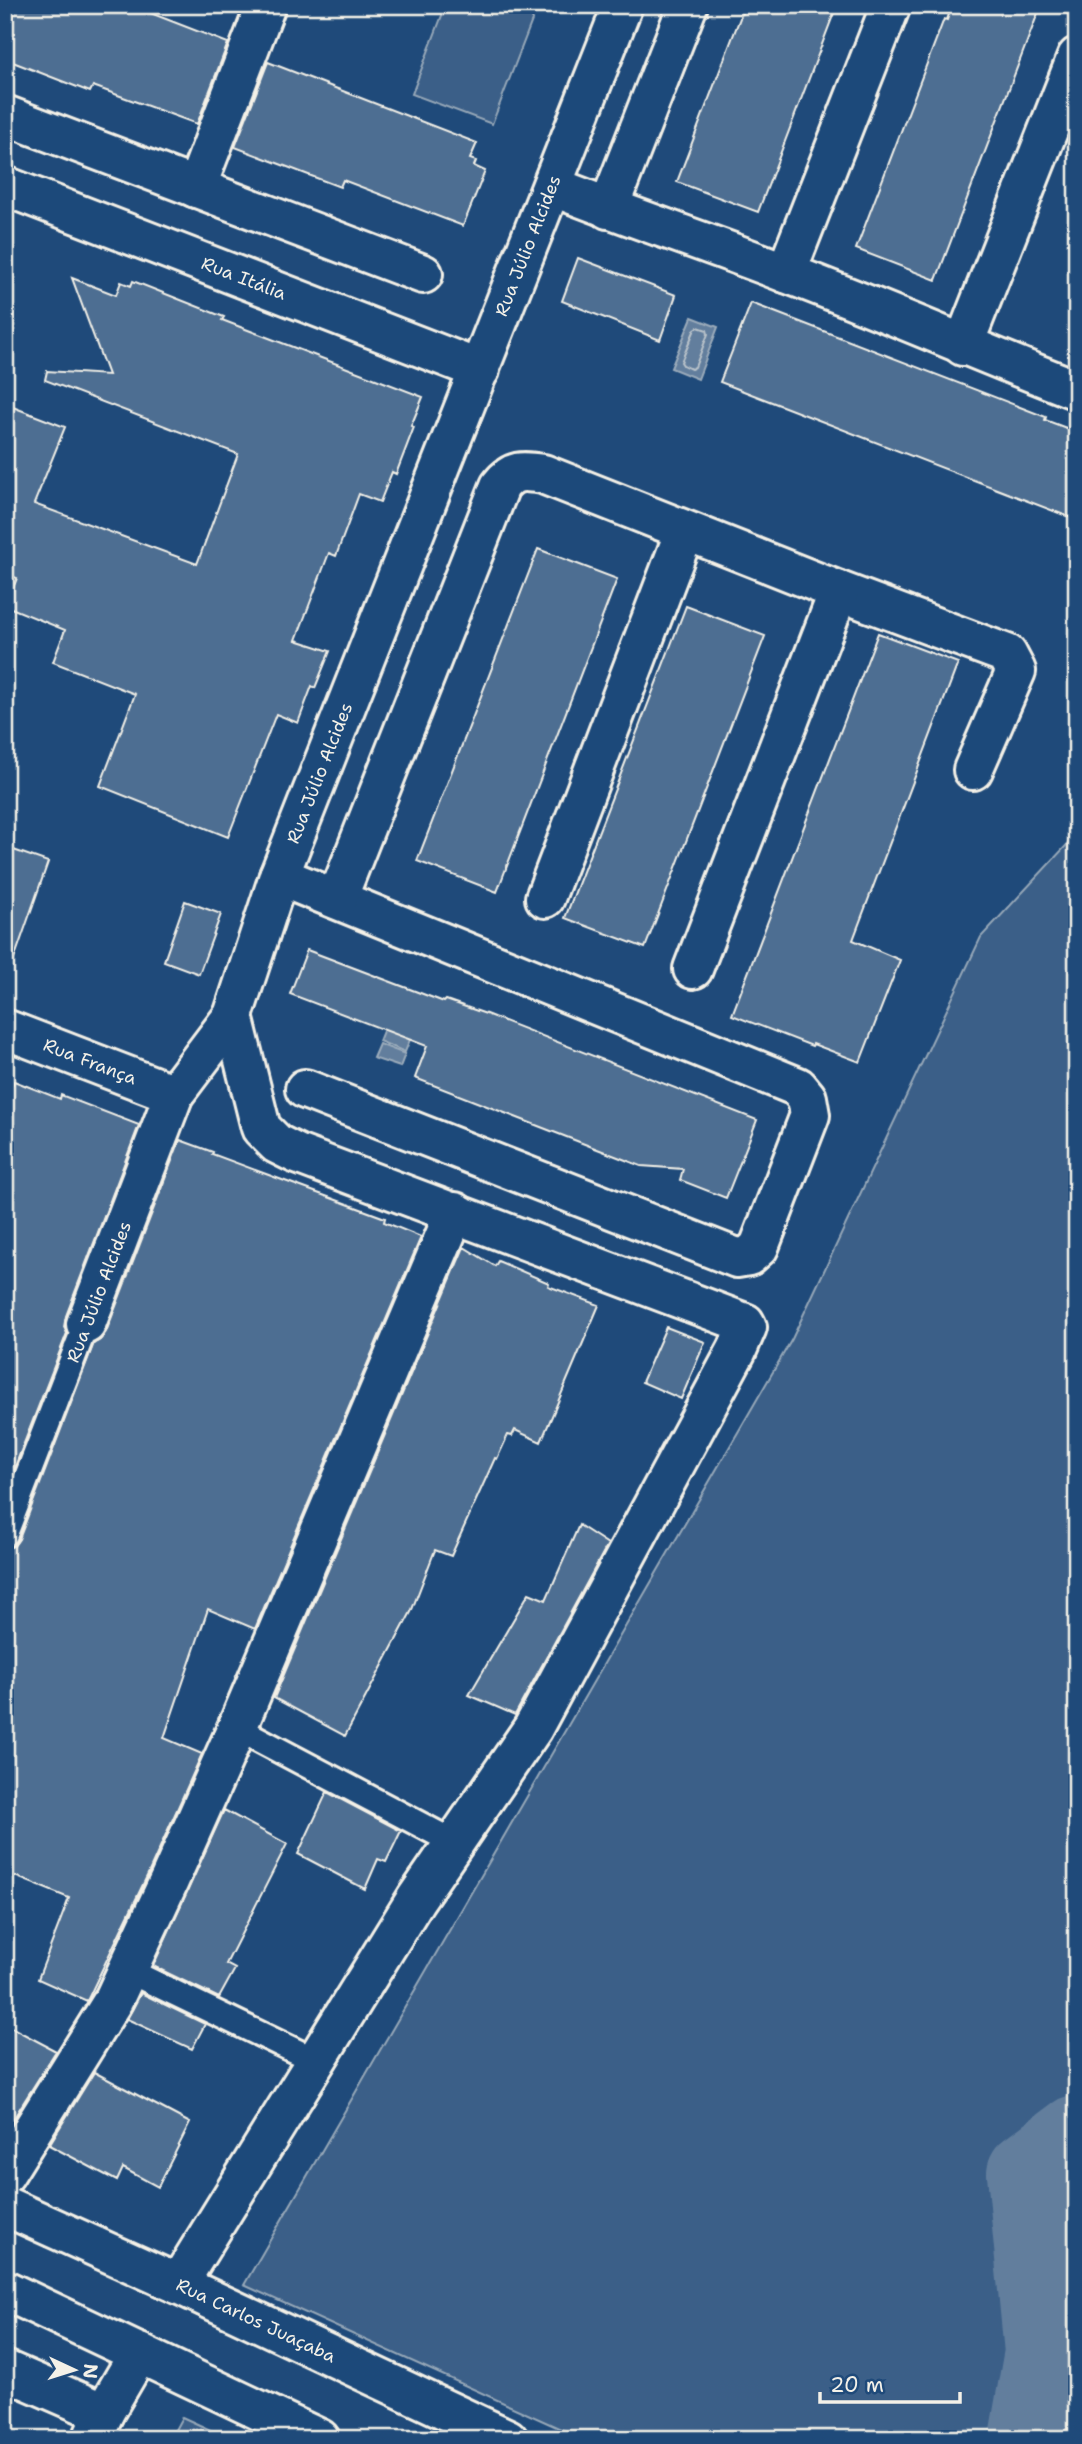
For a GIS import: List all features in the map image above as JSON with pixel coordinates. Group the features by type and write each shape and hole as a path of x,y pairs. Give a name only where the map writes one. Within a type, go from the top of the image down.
{"street":[{"path":"196,188 266,5"},
{"name":"Rua Júlio Alcides","path":"86,1324 174,1094 233,1016 279,876 623,5"},
{"path":"608,209 688,5"},
{"path":"786,273 891,5"},
{"path":"963,346 1077,57"},
{"path":"5,115 424,274"},
{"name":"Rua Itália","path":"5,186 480,370"},
{"path":"552,186 786,273 1077,390"},
{"path":"337,899 500,486 508,476 524,471 543,474 1007,654 1016,671 973,770"},
{"path":"545,898 685,531"},
{"path":"693,969 839,591"},
{"path":"279,876 798,1087 807,1098 810,1115 759,1247 749,1256 737,1258 305,1089"},
{"path":"178,2284 416,1899 533,1728 747,1327 745,1323 297,1154 269,1137 261,1128 233,1016"},
{"name":"Rua França","path":"5,1030 174,1094"},
{"path":"5,2174 114,1999 237,1728 455,1212"},
{"name":"Rua Carlos Juaçaba","path":"5,2206 508,2439"},
{"path":"5,2290 320,2439"},
{"path":"5,2370 98,2426 139,2353"}],"lane":[{"name":"Rua Júlio Alcides","path":"5,1534 86,1324"},
{"path":"237,1728 455,1843"},
{"path":"127,1970 316,2061"}],"shaded area":[{"path":"446,5 538,5 492,124 412,94"},
{"path":"1077,834 1077,2439 583,2439 244,2285 792,1339 981,937"},
{"path":"182,2417 230,2439 170,2439"}],"water":[{"path":"692,317 718,327 698,379 671,368"},
{"path":"400,989 426,1000 405,1052 379,1041"},
{"path":"379,1044 405,1054 400,1067 373,1058"}],"building":[{"path":"5,5 130,5 228,43 197,124 93,86 90,92 5,59"},
{"path":"745,5 837,5 758,212 677,182"},
{"path":"952,5 1041,5 936,280 856,249 944,19 947,20"},
{"path":"268,62 477,143 470,159 476,161 474,166 485,171 463,226 343,180 340,187 235,147"},
{"path":"578,258 676,295 660,340 562,301"},
{"path":"72,278 116,295 121,282 131,286 133,281 224,317 222,320 423,397 396,474 392,472 380,502 359,494 336,556 329,553 296,640 330,651 315,688 312,686 298,723 276,714 228,837 100,786 135,694 53,662 65,630 6,606 17,578 5,574 5,404 65,427 34,504 197,564 238,454 45,380 47,371 108,375"},
{"path":"751,303 1046,417 1045,420 1077,432 1077,520 720,382"},
{"path":"538,549 617,579 497,892 417,861"},
{"path":"686,606 765,636 645,948 565,918"},
{"path":"878,633 958,663 853,940 900,960 860,1062 732,1015"},
{"path":"5,847 48,862 11,968 5,967"},
{"path":"185,901 221,914 199,974 164,961"},
{"path":"307,950 444,1002 446,1000 486,1014 757,1120 726,1198 680,1180 683,1169 641,1166 415,1078 427,1046 290,994"},
{"path":"14,1081 60,1099 61,1095 139,1125 66,1316 64,1327 67,1333 5,1492 5,1103"},
{"path":"180,1140 385,1218 384,1222 421,1237 255,1629 208,1609 164,1738 202,1754 87,2001 38,1979 69,1898 5,1872 5,1549 14,1546 19,1539 94,1343 106,1332"},
{"path":"464,1247 495,1266 498,1261 549,1283 548,1286 599,1305 541,1442 515,1430 512,1436 508,1435 451,1556 435,1550 411,1612 345,1736 274,1698"},
{"path":"666,1327 705,1342 681,1399 642,1382"},
{"path":"579,1525 608,1544 515,1715 469,1695 529,1593 546,1600"},
{"path":"327,1792 401,1831 386,1862 378,1859 365,1889 298,1854"},
{"path":"224,1810 287,1844 226,1964 235,1969 219,1998 153,1966"},
{"path":"141,1993 205,2024 192,2049 127,2019"},
{"path":"5,2024 56,2051 10,2124 5,2122"},
{"path":"94,2072 190,2123 158,2187 123,2168 117,2181 49,2145"}],"waterway":[{"path":"1031,2439 1046,2352 1029,2173 1077,2137"}]}
